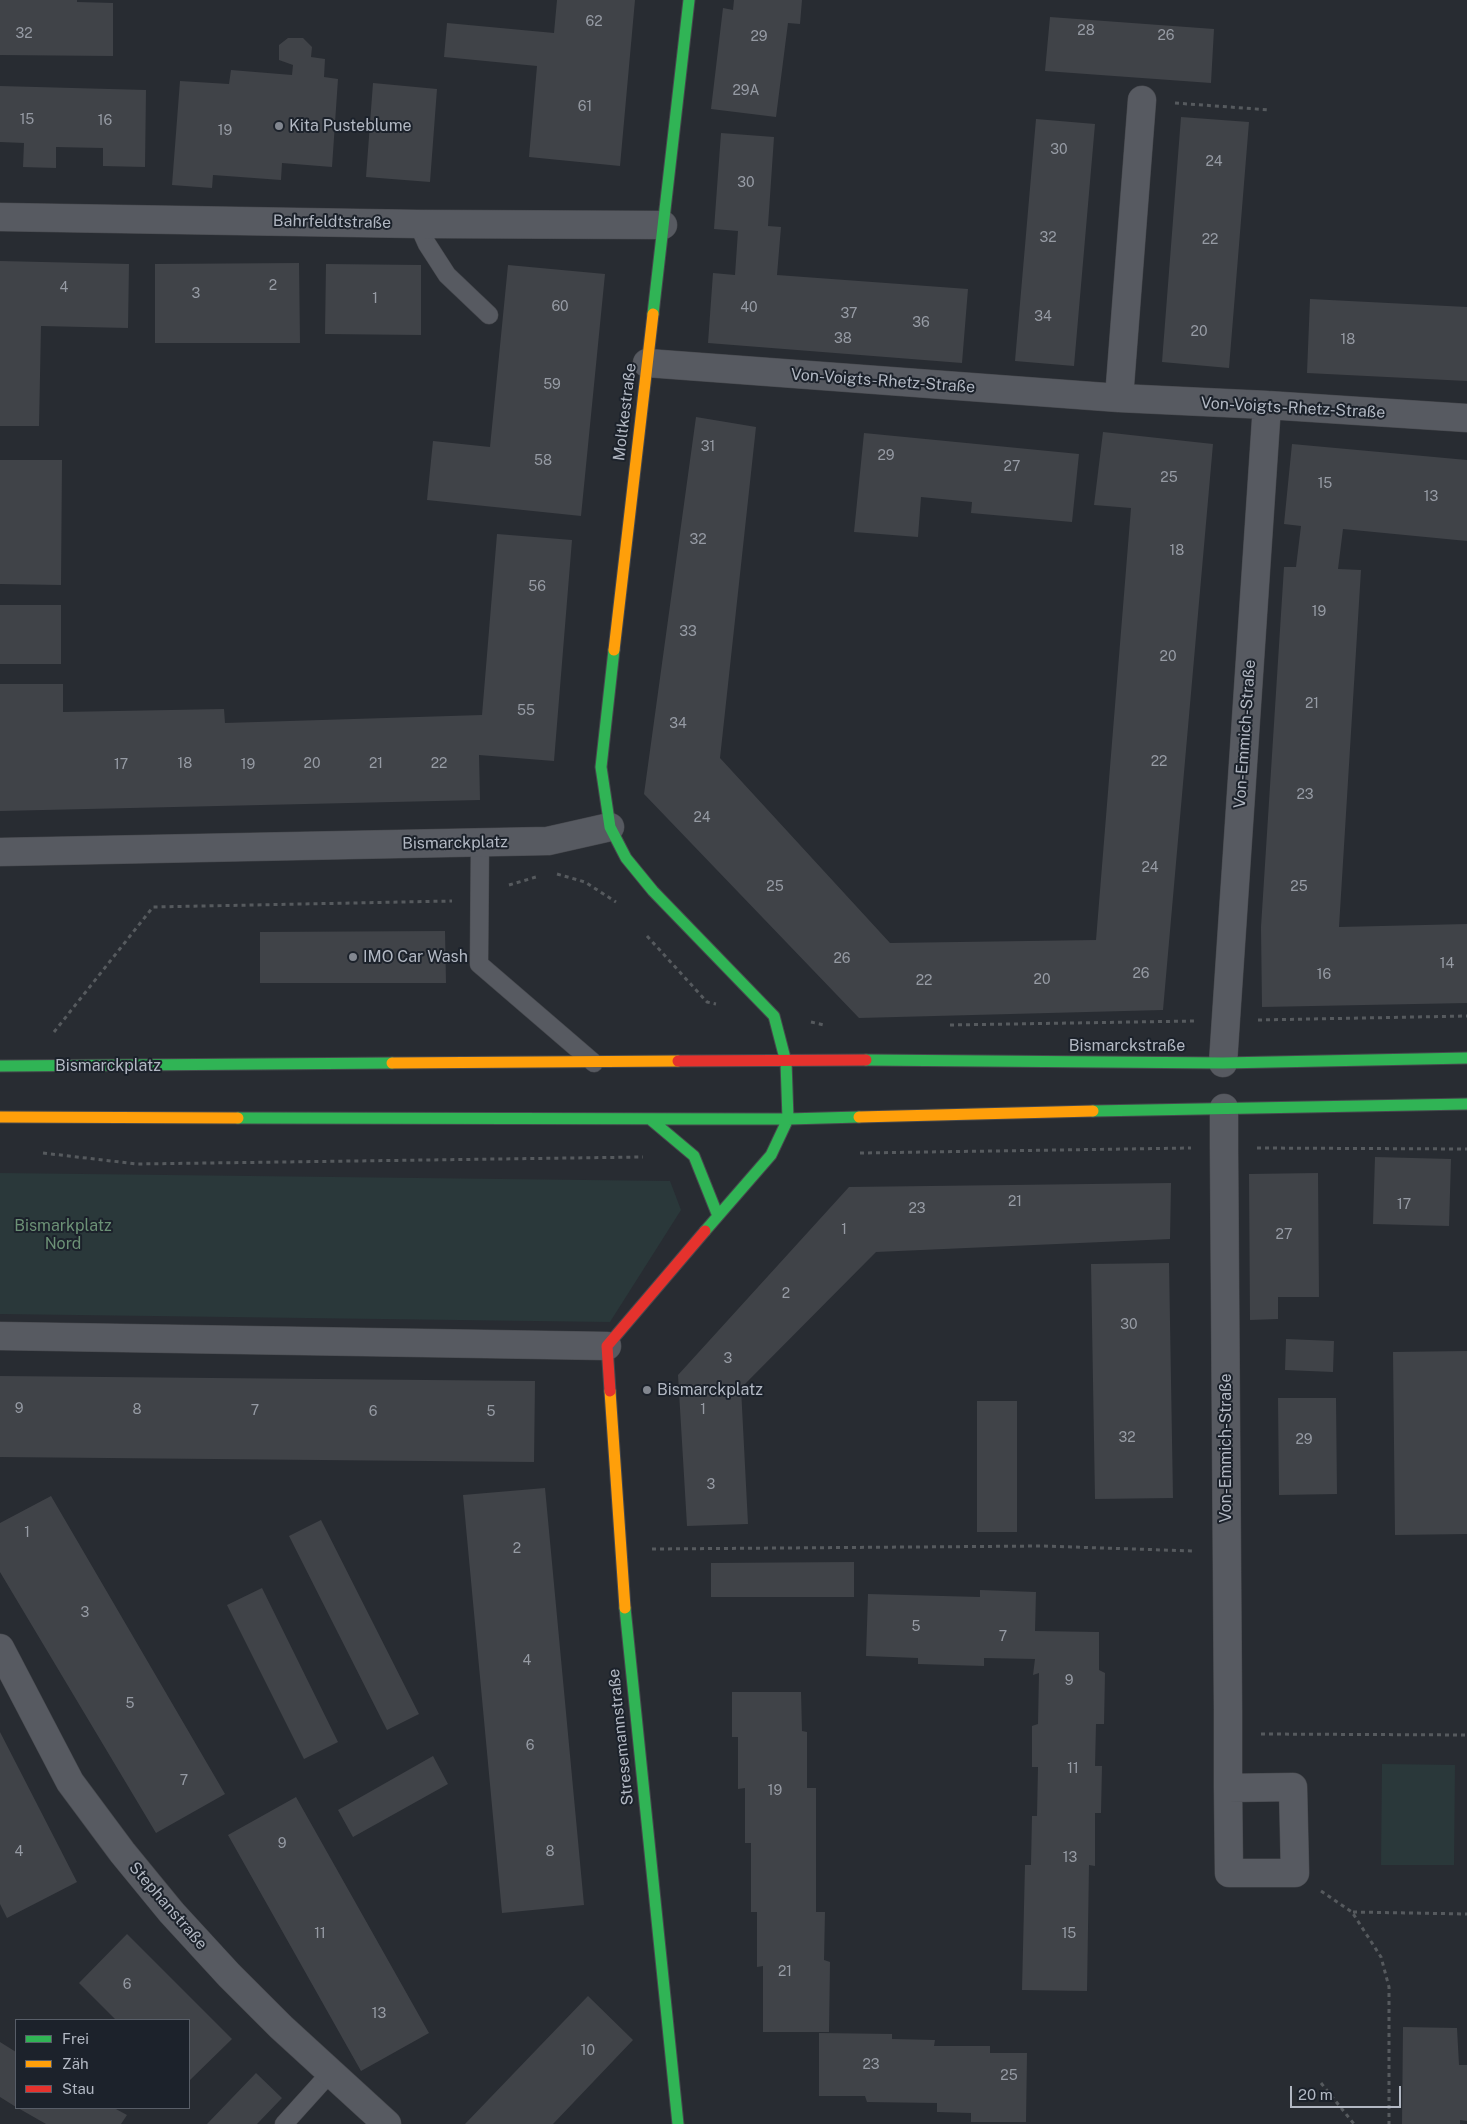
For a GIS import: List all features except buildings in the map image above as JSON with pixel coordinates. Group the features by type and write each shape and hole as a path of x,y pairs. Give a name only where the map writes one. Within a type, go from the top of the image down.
{"main road":[{"name":"Moltkestraße","path":"610,827 601,767 689,0"},
{"path":"607,1346 771,1155 788,1119 786,1062 774,1016 653,891 626,858 610,827"},
{"name":"Bismarckstraße","path":"786,1062 906,1060 1223,1063 1467,1058"},
{"name":"Bismarckplatz","path":"0,1066 786,1062"},
{"path":"0,1117 788,1119 1467,1104"},
{"path":"650,1119 694,1156 718,1216"},
{"name":"Stresemannstraße","path":"607,1346 625,1614 678,2124"}],"street":[{"path":"1119,398 1142,100"},
{"name":"Bahrfeldtstraße","path":"0,217 418,224 663,225"},
{"name":"Von-Voigts-Rhetz-Straße","path":"647,363 1119,398 1268,405 1467,418"},
{"name":"Von-Emmich-Straße","path":"1223,1063 1268,405"},
{"name":"Bismarckplatz","path":"0,852 548,841 610,827"},
{"name":"Von-Emmich-Straße","path":"1224,1108 1229,1873 1295,1873"},
{"path":"0,1336 607,1346"},
{"name":"Stephanstraße","path":"0,1648 70,1782 122,1852 172,1913 229,1975 281,2027 387,2124"},
{"path":"1228,1788 1293,1788 1295,1873"}],"lane":[{"path":"418,224 427,244 447,275 488,315"},
{"path":"480,842 478,894 480,964 594,1063"},
{"path":"284,2124 331,2072"}],"path":[{"path":"1142,100 1270,110"},
{"path":"550,872 585,882 615,900 621,908"},
{"path":"52,1033 153,907 450,902 541,875"},
{"path":"641,930 706,1002"},
{"path":"946,1025 1467,1016"},
{"path":"857,1153 1224,1148 1467,1148"},
{"path":"40,1152 137,1164 644,1157"},
{"path":"621,1549 1042,1546 1227,1552"},
{"path":"1228,1734 1467,1735"},
{"path":"1295,1873 1352,1912 1381,1957 1389,1987 1389,2124"},
{"path":"1352,1912 1467,1914"},
{"path":"1320,2083 1354,2124"}],"green space":[{"name":"Bismarkplatz Nord","path":"0,1173 670,1181 681,1210 610,1322 0,1314"},
{"path":"1382,1764 1455,1765 1454,1865 1381,1865"}],"traffic: fast":[{"path":"653,314 689,0"},
{"path":"614,650 601,767 610,827 626,858 653,891 774,1016 786,1062 788,1119 771,1155 705,1231"},
{"path":"866,1060 1223,1063 1467,1058"},
{"path":"0,1066 392,1063"},
{"path":"1093,1111 1467,1104"},
{"path":"238,1118 788,1119 859,1117"},
{"path":"650,1119 694,1156 718,1216"},
{"path":"625,1608 678,2124"}],"traffic: slow":[{"path":"614,650 653,314"},
{"path":"392,1063 678,1061"},
{"path":"859,1117 1093,1111"},
{"path":"0,1117 238,1118"},
{"path":"610,1391 625,1608"}],"traffic: jam":[{"path":"678,1061 866,1060"},
{"path":"610,1391 607,1346 705,1231"}],"place":[{"name":"Kita Pusteblume","path":"279,126"},
{"name":"IMO Car Wash","path":"353,957"},
{"name":"Bismarckplatz","path":"647,1390"}]}
